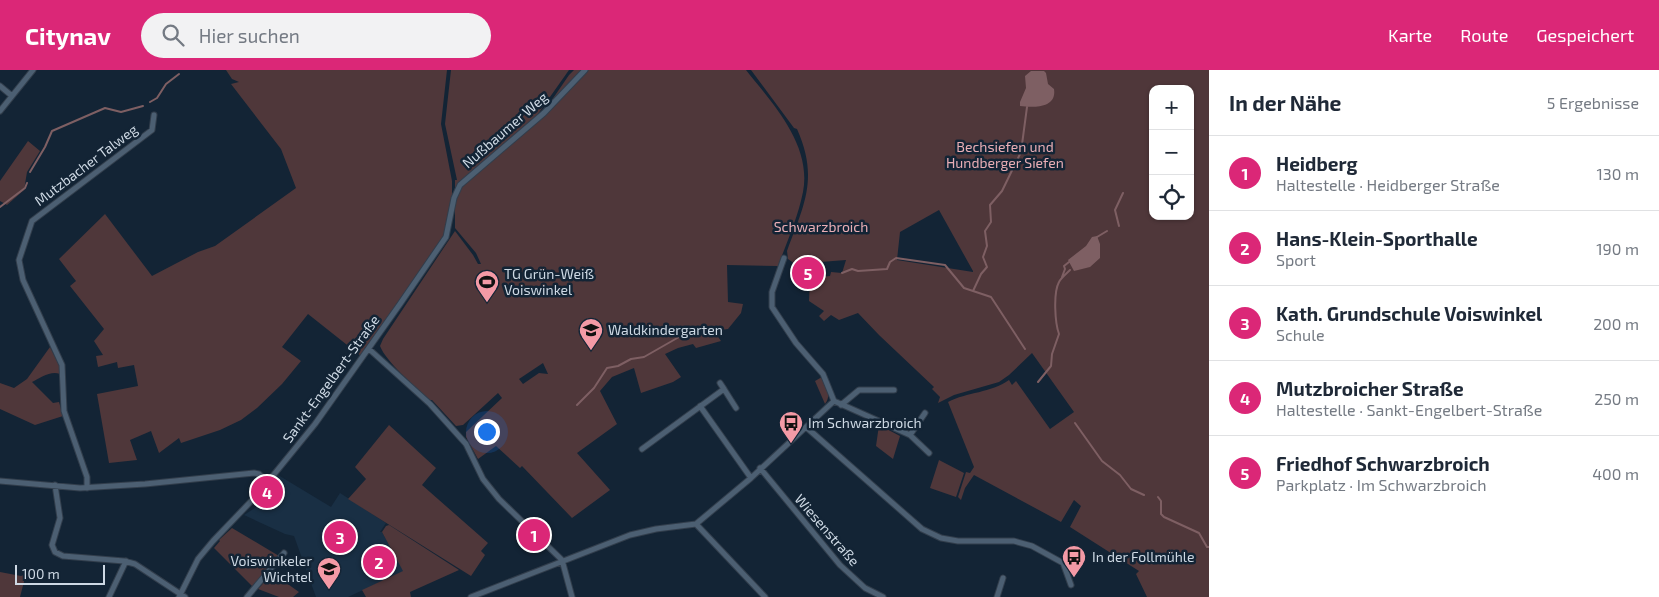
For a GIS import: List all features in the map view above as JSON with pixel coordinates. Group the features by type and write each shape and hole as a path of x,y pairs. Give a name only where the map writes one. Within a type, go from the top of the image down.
{"street":[{"path":"0,111 33,70"},
{"name":"Nußbaumer Weg","path":"460,185 544,113 585,70"},
{"path":"0,86 12,96"},
{"name":"Mutzbacher Talweg","path":"88,488 87,477 64,411 62,365 23,280 19,260 32,221 152,130 154,115"},
{"name":"Sankt-Engelbert-Straße","path":"181,596 198,560 213,541 258,494 315,424 446,237 454,198 460,185"},
{"path":"784,258 772,292 772,307 796,343 823,374 834,401 910,436 929,453"},
{"path":"369,349 432,407 466,444 484,479 499,499 562,560 572,597"},
{"path":"720,383 736,408"},
{"path":"642,449 724,389"},
{"path":"841,405 859,390 894,390"},
{"path":"471,597 630,535 655,529 696,524 751,478 834,401"},
{"path":"700,406 751,478"},
{"path":"910,436 925,413"},
{"path":"806,427 922,529 941,538 958,541 1014,541 1032,546 1063,563 1071,585"},
{"name":"Wiesenstraße","path":"760,468 840,565 865,588 883,597"},
{"path":"0,480 88,488 254,473 259,474 267,482"},
{"path":"55,485 60,518 52,544 55,552 63,556 126,561 141,566 181,596"},
{"path":"696,524 765,597"},
{"path":"247,597 284,553"},
{"path":"109,597 126,561"},
{"path":"997,597 1003,578"}],"shaded area":[{"path":"1031,71 1044,71 1046,73 1048,84 1054,89 1054,95 1048,103 1038,107 1020,106 1026,88 1025,76"},
{"path":"1097,236 1100,244 1100,258 1090,267 1074,271 1068,260 1086,246 1092,237"},
{"path":"278,475 331,507 340,493 386,523 380,532 382,532 404,571 348,597 316,597 294,536 285,534 244,515 255,508 270,490 271,483"}],"green space":[{"path":"226,70 447,70 441,124 452,181 452,223 361,356 308,314 282,347 301,361 282,384 257,408 241,420 220,430 181,443 179,438 159,453 151,431 130,440 137,460 109,463 97,394 138,386 134,365 118,368 117,362 98,367 96,356 103,355 94,341 104,329 70,286 76,281 59,259 105,214 152,276 198,252 215,246 296,188 281,149 231,84 239,82 232,79"},
{"path":"451,70 569,70 533,121 543,113 574,70 746,70 788,126 802,158 804,175 801,201 778,266 727,265 728,302 743,304 741,313 728,329 714,331 721,341 696,348 693,344 665,354 681,377 673,382 641,393 634,368 612,377 600,391 617,424 577,453 610,490 572,518 522,466 520,468 496,446 478,459 466,437 466,432 502,398 498,393 463,425 456,426 432,400 429,400 395,367 380,346 455,231 478,264 481,264 476,253 455,228 455,180 457,180 445,124","holes":["543,363 548,374 539,373 523,384 519,379"]},
{"name":"Bechsiefen und Hundberger Siefen","path":"751,70 1209,70 1209,597 1147,597 1136,574 1139,571 1070,527 1081,506 1074,500 1061,522 974,475 965,488 961,500 958,497 966,472 970,473 974,467 948,402 995,388 1009,380 1012,385 1016,381 1050,429 1074,412 1032,353 999,382 954,395 938,403 940,397 932,389 934,387 858,313 839,320 831,315 824,321 819,316 824,311 809,301 810,278 830,276 831,272 842,273 846,260 795,264 788,259 787,251 807,191 808,177 804,146 797,129 794,128","holes":["939,210 973,271 897,260 900,232"]},
{"path":"28,141 40,151 27,172 24,190 7,205 0,201 0,181"},
{"path":"50,347 59,365 60,374 49,374 32,382 53,403 59,402 63,416 35,425 0,409 0,383 14,388 27,379"},
{"path":"822,377 828,394 825,404 815,381"},
{"path":"389,425 436,468 422,485 488,543 481,551 485,555 471,576 348,499 366,479 355,467"},
{"path":"879,425 900,436 893,459 876,446"},
{"path":"939,460 964,473 956,497 930,488"},
{"path":"389,525 459,570 410,592 411,597 366,597 362,590 403,571 382,532"},
{"path":"232,528 279,556 253,587 214,548 219,540"},
{"path":"0,572 21,576 26,574 20,597 0,597"},
{"path":"273,575 299,592 293,597 279,597 258,589"}],"waterway":[{"path":"150,102 157,98 166,84 179,74"},
{"path":"30,172 52,131 105,108 121,112 143,106"},
{"path":"973,291 981,274 987,267 983,257 987,246 985,231 991,222 990,205 1002,191 1021,152 1027,107"},
{"path":"0,207 25,188 27,183"},
{"path":"1119,226 1115,210 1123,193"},
{"path":"1097,237 1107,231"},
{"path":"842,273 852,269 858,271 887,269 890,262 896,258 945,265 964,288 991,297 1025,349"},
{"path":"1062,277 1065,269 1064,266 1069,262"},
{"path":"1038,382 1051,366 1052,354 1059,334 1055,308 1057,287 1061,279 1070,270"},
{"path":"577,405 594,388 607,368 618,366 631,359 644,357 679,337 719,329"},
{"path":"1075,423 1102,461 1120,475 1131,489 1144,495"},
{"path":"1158,497 1161,501 1161,514 1164,517 1199,533 1207,547 1209,547"}],"place":[{"name":"Friedhof Schwarzbroich","path":"808,273"},
{"name":"TG Grün-Weiß Voiswinkel","path":"487,303"},
{"name":"Waldkindergarten","path":"591,351"},
{"name":"Im Schwarzbroich","path":"791,444"},
{"name":"Mutzbroicher Straße","path":"267,492"},
{"name":"Heidberg","path":"534,535"},
{"name":"Kath. Grundschule Voiswinkel","path":"340,537"},
{"name":"Hans-Klein-Sporthalle","path":"379,562"},
{"name":"In der Follmühle","path":"1074,578"},
{"name":"Voiswinkeler Wichtel","path":"329,590"}],"park label":[{"name":"Schwarzbroich","path":"821,227"}]}
